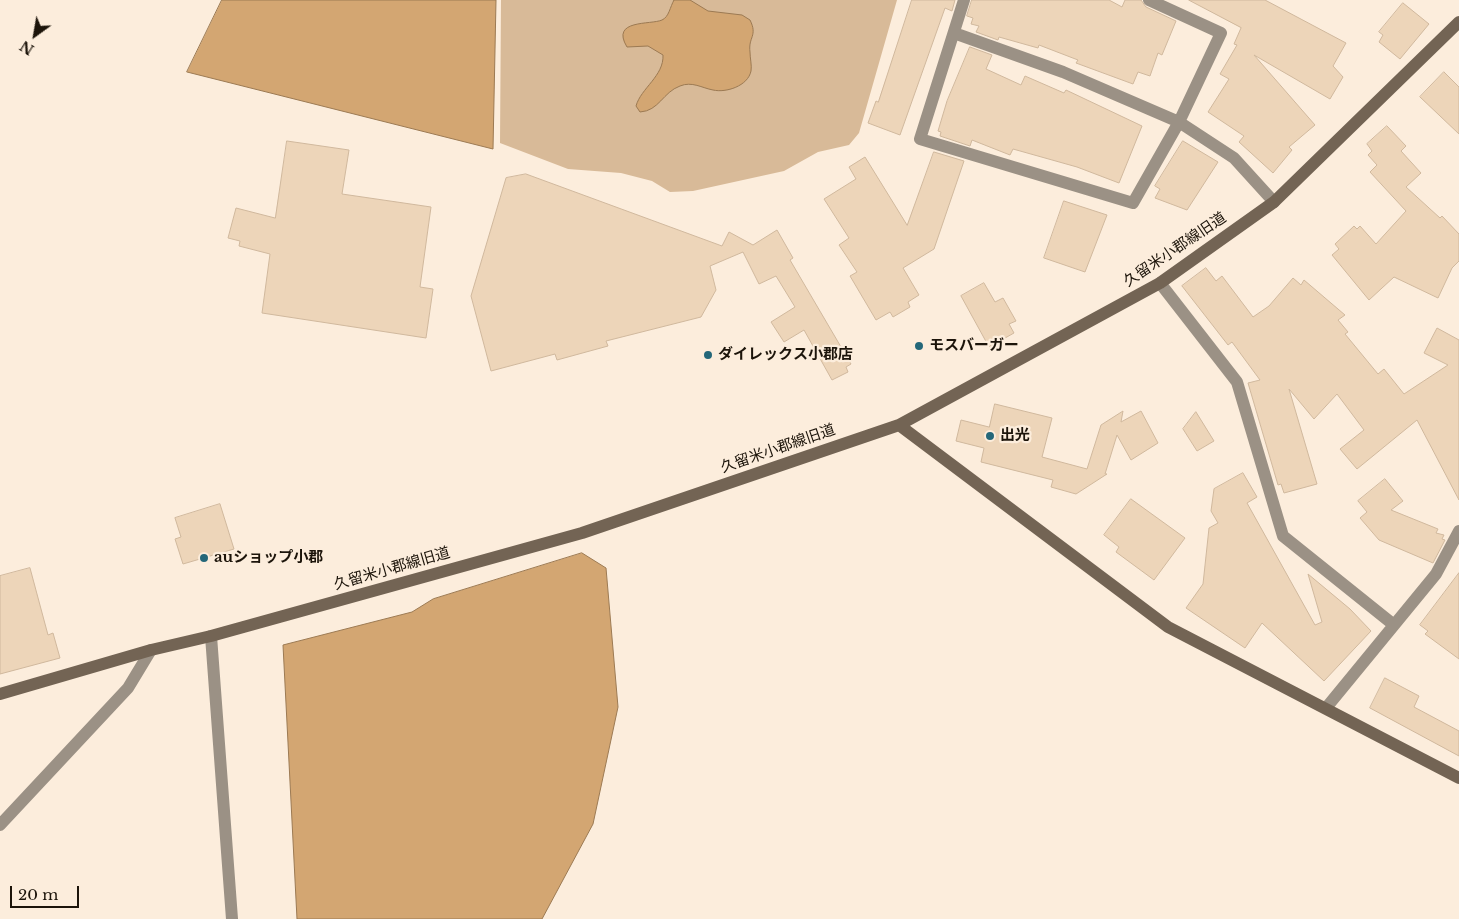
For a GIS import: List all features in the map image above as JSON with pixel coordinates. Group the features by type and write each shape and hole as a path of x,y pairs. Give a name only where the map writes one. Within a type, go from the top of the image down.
{"street":[{"path":"964,0 920,139 1133,203 1179,122 1221,33 1149,0"},
{"name":"久留米小郡線旧道","path":"0,694 151,650 211,636 582,533 899,425 1160,283 1274,202 1459,22"},
{"path":"954,33 1063,72 1179,122 1234,158 1274,202"},
{"path":"1160,283 1237,382 1283,536 1394,625"},
{"path":"899,425 1168,627 1459,778"},
{"path":"1326,708 1436,574 1459,531"},
{"path":"211,636 232,919"},
{"path":"0,825 128,688 151,650"}],"shaded area":[{"path":"222,0 496,0 493,149 187,72"},
{"path":"501,0 897,0 859,133 849,145 818,152 784,171 693,191 670,192 652,181 621,173 568,169 500,143"},
{"path":"674,0 690,0 708,11 742,15 750,20 753,30 750,43 751,71 746,81 730,89 718,91 697,85 680,86 669,92 657,105 640,112 636,106 642,93 660,69 663,55 648,46 627,47 623,38 624,32 628,27 634,25 664,19"},
{"path":"582,553 606,568 618,707 593,824 542,919 297,919 283,645 412,612 433,599"}],"building":[{"path":"912,0 955,0 952,11 945,8 900,135 868,123 876,101 878,102"},
{"path":"972,0 1109,0 1122,7 1125,0 1141,0 1146,7 1176,21 1162,55 1158,53 1150,76 1138,72 1133,84 1076,63 1078,60 1039,45 1038,48 999,37 998,40 976,32 979,26 971,24 973,18 967,16"},
{"path":"1189,0 1265,0 1346,43 1333,66 1343,77 1330,99 1254,55 1315,125 1289,147 1292,150 1273,173 1239,142 1244,136 1208,112 1229,79 1220,74 1237,45 1234,44 1241,28"},
{"path":"1403,3 1429,24 1400,59 1379,42 1383,35 1379,32"},
{"path":"970,47 992,55 986,69 1021,85 1025,76 1064,93 1066,90 1142,126 1119,183 1077,167 1013,149 1010,155 972,140 970,146 940,136 941,132 938,131 947,101"},
{"path":"1444,72 1459,87 1459,134 1420,97"},
{"path":"1387,126 1406,146 1401,151 1421,173 1406,187 1440,218 1442,216 1459,234 1459,261 1452,268 1438,298 1394,277 1369,300 1332,255 1339,249 1335,244 1354,226 1357,229 1360,226 1376,244 1406,211 1370,172 1377,165 1368,155 1372,151 1367,144"},
{"path":"287,141 349,150 342,194 431,207 420,287 433,289 426,338 262,313 270,254 239,246 240,241 228,238 236,208 275,218"},
{"path":"1183,141 1218,162 1187,210 1155,198 1160,189 1155,186"},
{"path":"934,152 964,161 934,249 903,268 919,295 908,302 910,307 893,317 890,312 876,320 850,276 857,272 839,245 849,238 824,199 856,179 849,167 865,157 907,225"},
{"path":"526,174 722,246 729,232 753,245 777,230 793,258 790,260 851,364 846,367 848,372 832,380 804,330 784,342 771,322 795,307 776,276 759,284 743,252 710,266 716,290 701,317 606,341 608,346 557,360 555,354 491,371 471,296 506,178"},
{"path":"1064,201 1107,215 1085,272 1044,258"},
{"path":"1206,268 1216,281 1222,276 1253,317 1269,306 1293,278 1301,285 1304,280 1345,315 1338,320 1348,332 1345,334 1378,374 1384,369 1404,394 1448,365 1424,353 1437,328 1459,340 1459,500 1417,420 1357,469 1340,449 1364,430 1337,394 1314,419 1289,389 1317,484 1284,493 1281,484 1278,485 1248,383 1260,380 1232,342 1228,345 1182,286"},
{"path":"984,283 995,302 1003,298 1016,321 1009,324 1014,333 989,347 961,296"},
{"path":"995,404 1052,418 1042,457 1087,469 1101,425 1123,411 1121,422 1141,411 1158,443 1131,460 1117,435 1105,474 1107,474 1076,494 1051,487 1053,480 981,462 984,448 956,441 961,420 989,427"},
{"path":"1196,412 1214,441 1197,451 1183,429"},
{"path":"1243,473 1257,497 1247,503 1315,625 1322,622 1308,574 1350,609 1371,631 1324,681 1262,623 1245,648 1186,608 1203,584 1209,528 1218,523 1211,511 1214,489"},
{"path":"1385,479 1403,501 1391,510 1438,529 1436,533 1444,535 1442,539 1445,540 1433,563 1379,540 1360,518 1367,512 1358,501"},
{"path":"1131,499 1185,538 1154,580 1116,552 1119,547 1104,535"},
{"path":"220,504 234,549 183,564 175,539 181,537 175,518"},
{"path":"30,568 48,635 53,633 60,658 0,674 0,576"},
{"path":"1459,573 1459,659 1425,634 1428,631 1420,625"},
{"path":"1385,678 1419,696 1414,707 1459,731 1459,756 1370,708"}],"place":[{"name":"モスバーガー","path":"919,346"},
{"name":"ダイレックス小郡店","path":"708,355"},
{"name":"出光","path":"990,436"},
{"name":"auショップ小郡","path":"204,558"}]}
